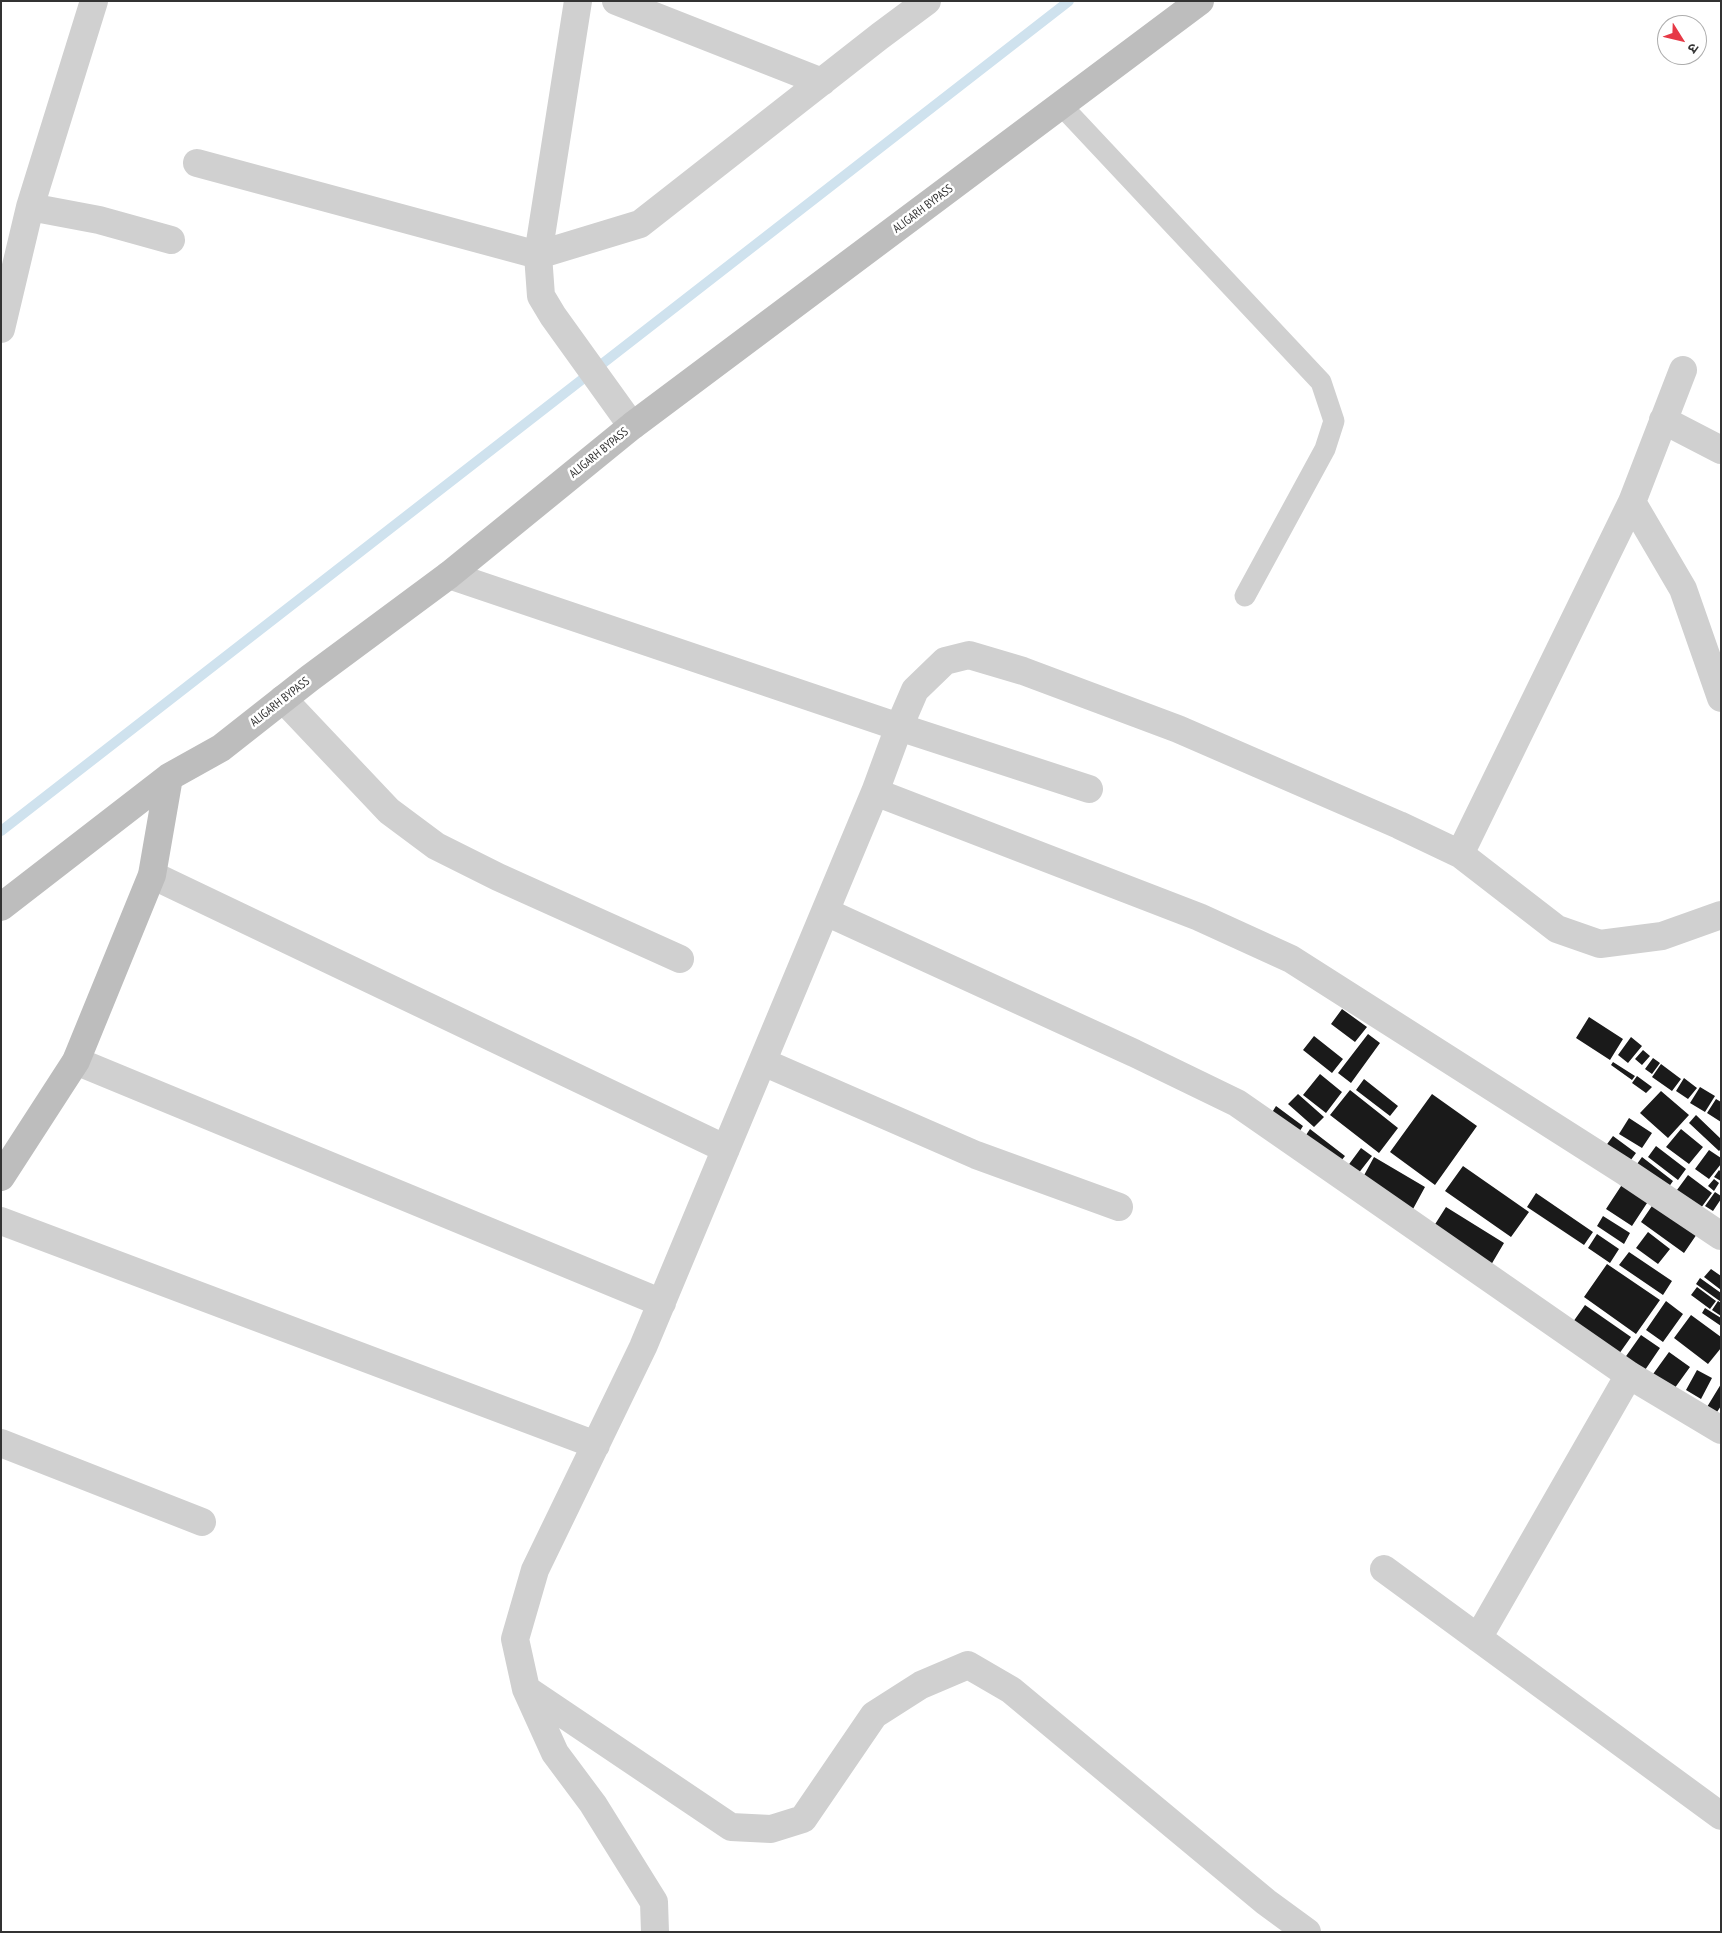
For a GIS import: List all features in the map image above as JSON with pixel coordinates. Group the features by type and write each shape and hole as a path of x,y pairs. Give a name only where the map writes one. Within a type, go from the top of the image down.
{"main road":[{"name":"ALIGARH BYPASS","path":"1,907 169,777 221,748 283,699 449,575 632,426 1200,1"},
{"path":"1,1177 76,1061 152,875 169,777"}],"street":[{"path":"1,329 30,207 94,1"},
{"path":"578,1 538,255 541,296 553,316 632,426"},
{"path":"616,1 822,82"},
{"path":"198,163 538,255 640,224 927,1"},
{"path":"30,207 99,220 171,240"},
{"path":"1460,854 1632,502 1683,370"},
{"path":"1663,420 1721,450"},
{"path":"1632,502 1683,589 1721,698"},
{"path":"449,575 1089,789"},
{"path":"655,1932 654,1902 593,1804 555,1753 526,1689 514,1639 535,1570 643,1347 662,1303 876,792 899,727 915,690 945,662 969,655 1023,671 1178,729 1399,825 1460,854 1557,929 1600,944 1662,936 1721,915"},
{"path":"283,699 389,811 436,846 498,877 680,959"},
{"path":"876,792 1199,917 1292,959 1627,1173 1721,1236"},
{"path":"152,875 726,1149"},
{"path":"826,912 1134,1053 1237,1103 1629,1375 1721,1430"},
{"path":"76,1061 662,1303"},
{"path":"763,1062 976,1156 1120,1207"},
{"path":"1,1221 596,1445"},
{"path":"1478,1638 1629,1375"},
{"path":"1,1443 202,1522"},
{"path":"1384,1569 1721,1816"},
{"path":"526,1689 731,1827 771,1829 803,1819 874,1715 920,1685 968,1665 1011,1690 1266,1902 1307,1932"}],"lane":[{"path":"1061,105 1321,382 1334,422 1325,449 1244,596"}],"building":[{"path":"1342,1009 1367,1027 1355,1042 1331,1024"},
{"path":"1589,1017 1623,1039 1610,1060 1576,1038"},
{"path":"1368,1034 1380,1043 1351,1083 1338,1073"},
{"path":"1314,1036 1343,1059 1332,1073 1303,1050"},
{"path":"1631,1037 1642,1046 1628,1063 1618,1055"},
{"path":"1643,1050 1650,1056 1642,1065 1635,1059"},
{"path":"1653,1058 1660,1063 1652,1074 1645,1069"},
{"path":"1613,1062 1635,1076 1632,1080 1611,1065"},
{"path":"1661,1064 1681,1079 1672,1091 1652,1077"},
{"path":"1320,1074 1342,1092 1326,1113 1303,1095"},
{"path":"1637,1076 1652,1087 1646,1093 1632,1083"},
{"path":"1684,1078 1697,1088 1688,1099 1676,1091"},
{"path":"1364,1079 1398,1106 1390,1116 1356,1090"},
{"path":"1700,1087 1715,1096 1705,1112 1690,1103"},
{"path":"1350,1090 1398,1128 1379,1153 1330,1115"},
{"path":"1661,1091 1689,1115 1668,1138 1640,1113"},
{"path":"1298,1094 1324,1117 1314,1127 1288,1104"},
{"path":"1432,1094 1477,1126 1435,1185 1390,1152"},
{"path":"1716,1099 1721,1102 1721,1122 1707,1113"},
{"path":"1276,1106 1303,1126 1296,1137 1268,1119"},
{"path":"1696,1115 1721,1139 1721,1149 1719,1151 1689,1123"},
{"path":"1629,1118 1652,1133 1642,1148 1619,1134"},
{"path":"1310,1129 1345,1156 1336,1167 1302,1141"},
{"path":"1681,1129 1703,1147 1689,1164 1666,1147"},
{"path":"1613,1136 1636,1153 1625,1168 1602,1151"},
{"path":"1656,1146 1686,1169 1678,1180 1648,1157"},
{"path":"1361,1148 1372,1156 1354,1179 1344,1171"},
{"path":"1709,1150 1721,1158 1721,1164 1709,1179 1695,1169"},
{"path":"1374,1157 1425,1187 1413,1209 1362,1179"},
{"path":"1642,1157 1673,1181 1663,1195 1632,1171"},
{"path":"1463,1166 1529,1212 1511,1237 1445,1191"},
{"path":"1719,1170 1721,1172 1721,1181 1714,1177"},
{"path":"1688,1175 1712,1193 1698,1212 1674,1194"},
{"path":"1714,1179 1719,1183 1714,1191 1708,1186"},
{"path":"1625,1180 1651,1197 1632,1226 1606,1209"},
{"path":"1715,1192 1721,1196 1721,1199 1713,1211 1705,1206"},
{"path":"1536,1193 1593,1232 1584,1245 1527,1207"},
{"path":"1656,1200 1699,1231 1684,1253 1641,1222"},
{"path":"1446,1207 1504,1243 1491,1265 1432,1229"},
{"path":"1603,1216 1630,1233 1624,1244 1597,1226"},
{"path":"1648,1232 1670,1249 1658,1264 1636,1248"},
{"path":"1597,1234 1619,1249 1610,1263 1588,1248"},
{"path":"1629,1252 1672,1281 1663,1295 1619,1265"},
{"path":"1607,1264 1660,1300 1636,1334 1584,1297"},
{"path":"1711,1269 1721,1276 1721,1290 1704,1277"},
{"path":"1700,1278 1721,1293 1721,1302 1696,1284"},
{"path":"1697,1287 1716,1301 1710,1309 1691,1295"},
{"path":"1666,1301 1683,1314 1663,1342 1646,1330"},
{"path":"1718,1301 1721,1303 1721,1316 1712,1310"},
{"path":"1585,1305 1631,1337 1619,1354 1573,1322"},
{"path":"1705,1308 1721,1318 1721,1326 1702,1313"},
{"path":"1691,1315 1721,1337 1721,1348 1708,1364 1674,1338"},
{"path":"1641,1335 1660,1348 1643,1373 1624,1359"},
{"path":"1669,1352 1690,1367 1669,1396 1648,1381"},
{"path":"1697,1370 1712,1378 1701,1399 1686,1390"},
{"path":"1721,1384 1721,1406 1717,1412 1707,1407"}],"waterway":[{"path":"1,831 1069,1"}]}
